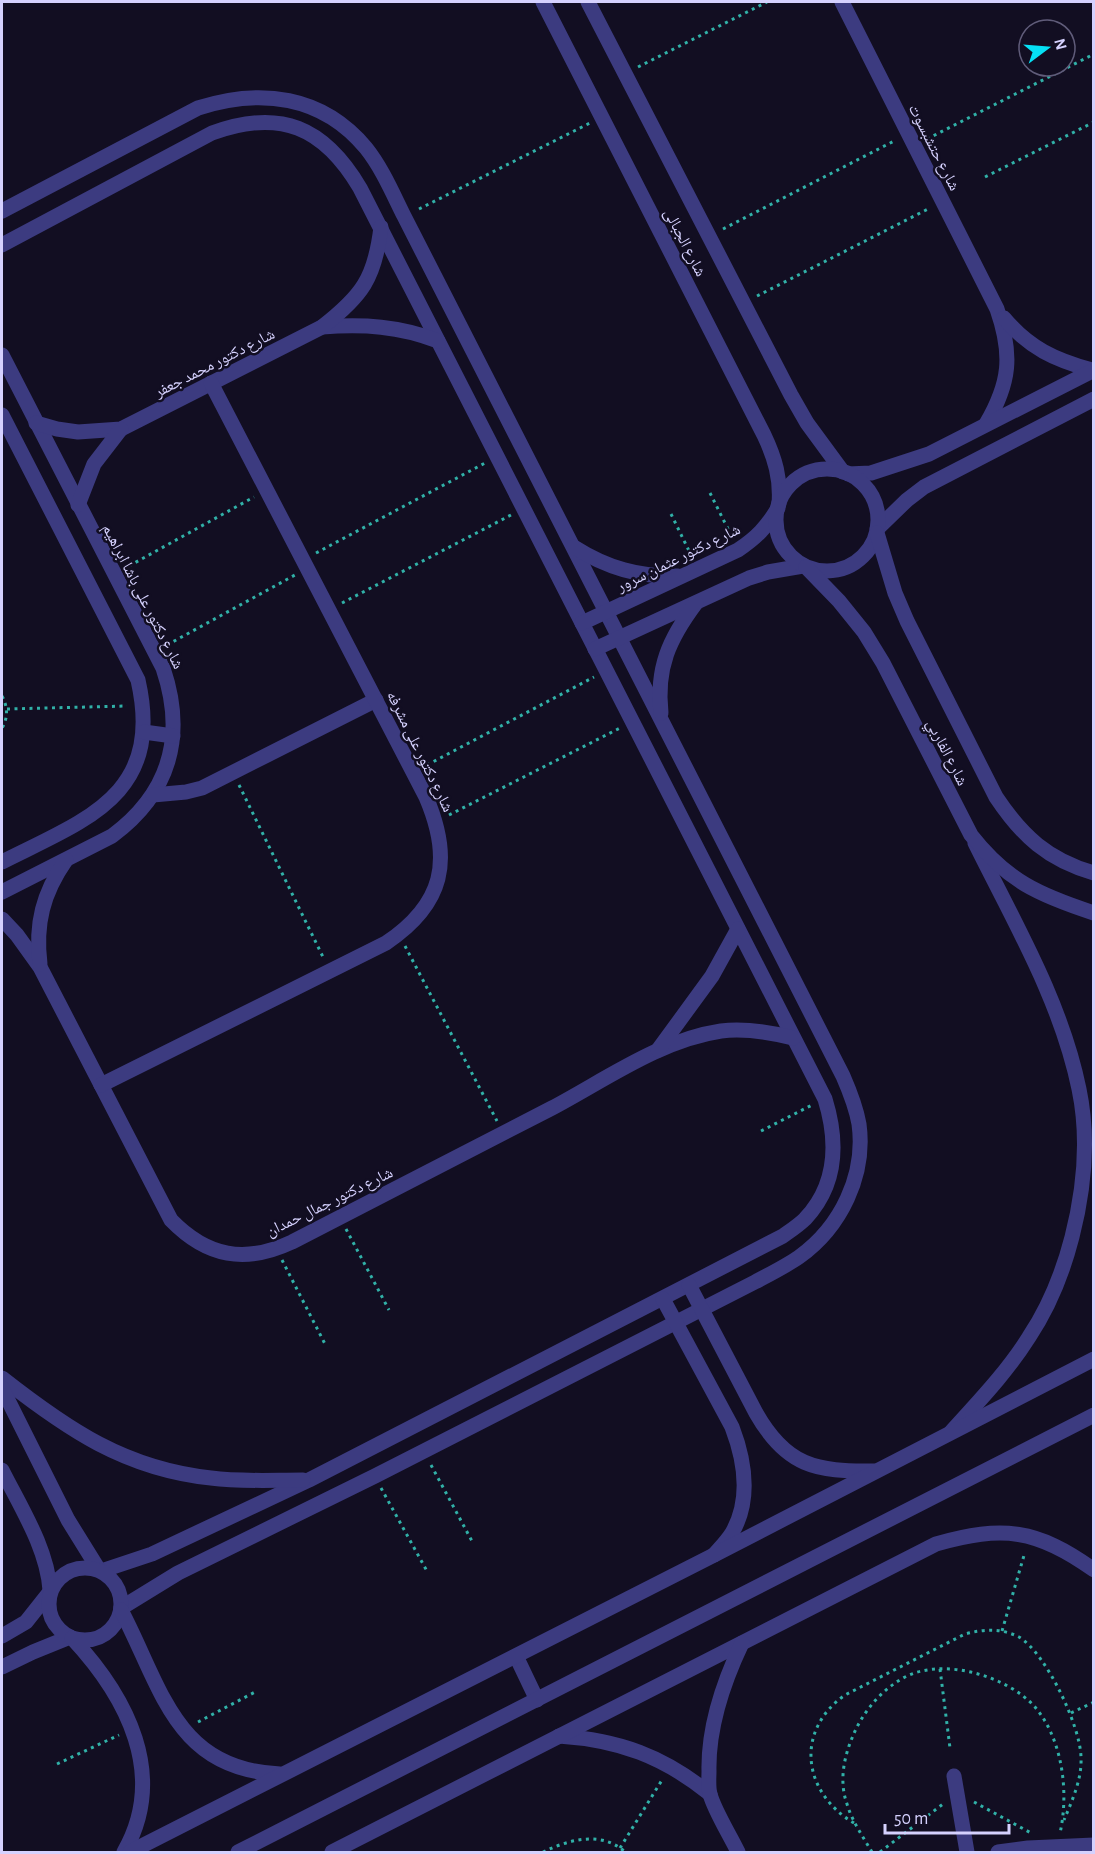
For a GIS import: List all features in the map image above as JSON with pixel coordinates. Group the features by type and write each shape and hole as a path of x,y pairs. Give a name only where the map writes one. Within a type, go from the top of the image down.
{"street":[{"name":"شارع الجبالى","path":"543,2 764,435 777,469 780,488 778,506"},
{"name":"شارع الجبالى","path":"588,2 791,395 807,423 845,473"},
{"name":"شارع حتشبسوت","path":"842,2 997,309 1005,332 1008,356 1006,380 998,404 986,424"},
{"path":"2,211 198,108 223,100 250,96 276,98 302,104 326,115 348,130 366,149 404,216 843,1076 853,1099 859,1124 860,1150 856,1175 848,1199 835,1221 819,1240 799,1257 702,1310 178,1573 121,1609 116,1622 103,1635 85,1640 71,1638 33,1652 2,1667"},
{"path":"2,245 212,133 236,124 261,121 277,123 309,133 330,147 347,166 381,227 822,1093 832,1123 834,1148 831,1173 822,1196 805,1219 783,1236 309,1480 152,1554 100,1571"},
{"path":"360,188 383,176"},
{"name":"شارع دكتور محمد جعفر","path":"36,423 78,432 121,429 322,327 343,311 359,294 371,274 378,251 381,227"},
{"name":"شارع حتشبسوت","path":"997,309 1016,332 1038,350 1064,363 1093,370"},
{"name":"شارع دكتور محمد جعفر","path":"322,327 386,326 422,334 438,341"},
{"name":"شارع دكتور على باشا ابراهيم","path":"2,355 155,651 170,690 174,713 173,736 167,767 153,795 128,824 112,836 2,892"},
{"path":"845,473 864,486 875,503 878,516 877,531 871,547 862,558 849,567 835,571 820,571 805,567 792,558 781,541 776,522 778,506 784,492 793,482 816,470 871,473 910,462 1093,370"},
{"name":"شارع دكتور على مشرفه","path":"101,1085 330,972 399,934 424,908 433,892 442,857 441,839 436,821 413,772 211,383"},
{"path":"877,531 907,500 924,487 1094,399"},
{"path":"2,415 127,656 138,680 144,705 144,732 135,763 128,778 113,797 95,813 2,862"},
{"name":"شارع دكتور محمد جعفر","path":"78,505 94,464 121,429"},
{"name":"شارع دكتور عثمان سرور","path":"582,623 738,550 753,541 767,526 778,506"},
{"name":"شارع الفاربي","path":"877,531 895,593 907,621 996,797 1012,821 1032,842 1056,858 1094,873"},
{"path":"572,545 592,559 636,574 691,573"},
{"path":"595,649 749,578 768,572 805,567"},
{"name":"شارع الفاربي","path":"805,567 839,601 869,640 971,835 987,855 1006,873 1027,887 1050,898 1094,913"},
{"path":"662,722 659,696 661,671 669,646 681,623 697,602"},
{"path":"153,795 202,788 375,700"},
{"path":"144,732 173,736"},
{"path":"951,1432 1006,1370 1030,1336 1051,1298 1066,1258 1077,1217 1083,1175 1084,1132 1079,1090 1056,1010 971,835"},
{"name":"شارع دكتور جمال حمدان","path":"40,967 37,944 44,899 67,858"},
{"name":"شارع دكتور جمال حمدان","path":"2,919 17,935 40,967 171,1220 200,1244 237,1255 256,1254 276,1249 503,1134 658,1050 721,1031 753,1030 793,1038"},
{"name":"شارع دكتور جمال حمدان","path":"658,1050 707,983 738,929"},
{"path":"822,1093 843,1076"},
{"path":"689,1285 756,1413 767,1432 782,1448 800,1461 821,1469 843,1472 874,1471"},
{"path":"663,1299 732,1427 740,1448 744,1469 744,1491 740,1512 732,1532 714,1555"},
{"path":"130,1852 1094,1359"},
{"path":"2,1378 77,1433 126,1458 167,1471 210,1478 309,1480"},
{"path":"2,1388 68,1520 100,1571"},
{"path":"246,1851 1094,1415"},
{"path":"2,1470 49,1571 50,1614 54,1624 90,1658 103,1676 132,1730 142,1768 144,1788 141,1813 134,1836 124,1852"},
{"path":"332,1852 936,1544 967,1535 999,1532 1030,1536 1061,1548 1094,1570"},
{"path":"2,1636 26,1622 50,1592 56,1580 65,1572 88,1567 100,1571 117,1586 121,1609 167,1705 183,1730 195,1743 214,1757 236,1768 259,1773 283,1774"},
{"path":"738,1852 710,1794 709,1762 712,1731 722,1690 742,1642"},
{"path":"516,1656 537,1700"},
{"path":"559,1736 617,1743 645,1753 671,1766 710,1794"},
{"path":"954,1776 967,1852"},
{"path":"357,1852 374,1830"},
{"path":"998,1852 1094,1845"}],"path":[{"path":"625,74 767,2"},
{"path":"709,236 1094,54"},
{"path":"404,216 602,117"},
{"path":"985,177 1094,122"},
{"path":"743,303 942,201"},
{"path":"155,651 497,456"},
{"path":"114,574 266,490"},
{"path":"710,493 738,550"},
{"path":"329,610 524,509"},
{"path":"671,514 691,573"},
{"path":"413,772 606,671"},
{"path":"2,696 7,709 7,717 2,728"},
{"path":"7,709 144,705"},
{"path":"436,821 633,722"},
{"path":"232,773 330,972"},
{"path":"399,934 503,1134"},
{"path":"761,1131 822,1093"},
{"path":"340,1217 389,1310"},
{"path":"276,1249 325,1344"},
{"path":"424,1451 473,1543"},
{"path":"375,1476 428,1573"},
{"path":"1002,1631 1030,1536"},
{"path":"856,1824 839,1814 825,1799 816,1781 812,1746 815,1730 822,1716 832,1704 845,1695 965,1634 983,1629 1002,1631 1020,1638 1035,1650 1070,1713 1079,1737 1081,1759 1078,1779 1062,1823"},
{"path":"940,1669 950,1748"},
{"path":"872,1852 846,1803 843,1784 844,1763 851,1740 861,1719 875,1700 906,1677 922,1671 940,1669 966,1671 992,1678 1015,1690 1035,1708 1050,1731 1063,1775 1062,1823 1066,1848"},
{"path":"183,1730 257,1691"},
{"path":"1070,1713 1094,1702"},
{"path":"57,1764 132,1730"},
{"path":"620,1848 671,1766"},
{"path":"880,1852 957,1793 1066,1848"},
{"path":"543,1852 577,1839 597,1840 625,1852"}]}
